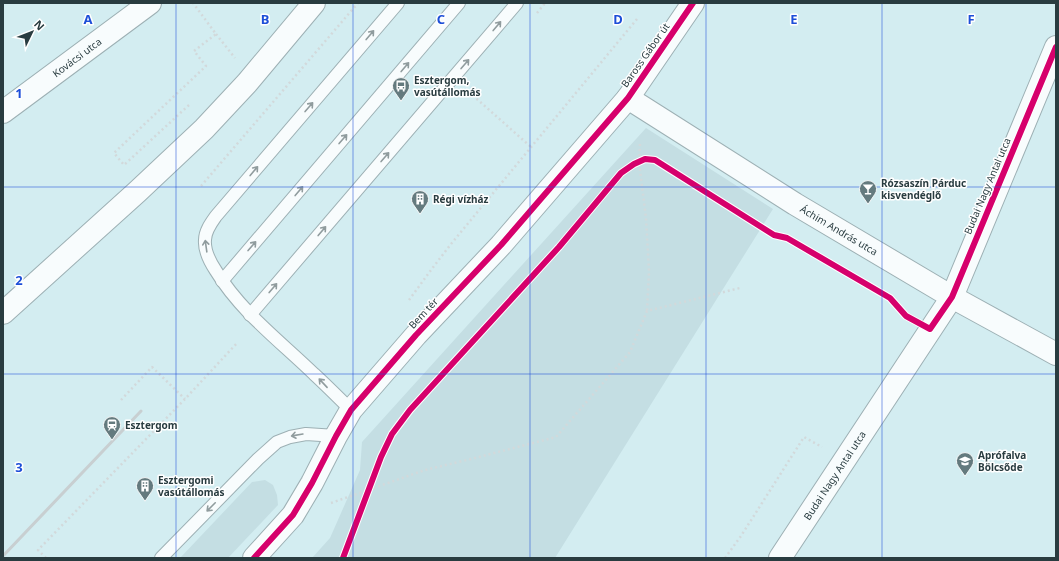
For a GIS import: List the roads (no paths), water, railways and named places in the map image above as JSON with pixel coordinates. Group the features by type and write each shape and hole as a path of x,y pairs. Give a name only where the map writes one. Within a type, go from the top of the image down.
{"street":[{"name":"Kovácsi utca","path":"3,112 150,3"},
{"path":"3,313 138,192 204,129 242,88 314,3"},
{"name":"Baross Gábor út","path":"628,98 693,3"},
{"name":"Budai Nagy Antal utca","path":"780,558 952,297 1056,47"},
{"name":"Áchim András utca","path":"628,98 794,204 952,297 1056,354"},
{"name":"Bem tér","path":"254,558 292,515 312,483 351,410 416,335 501,245 628,98"}],"lane":[{"path":"351,410 240,304 222,281 210,261 206,251 205,240 208,227 216,216 398,3"},
{"path":"222,281 459,3"},
{"path":"250,315 517,3"},
{"path":"161,558 277,442 290,437 306,434 336,436"}],"railway":[{"path":"3,556 141,411"}],"place":[{"name":"Esztergom, vasútállomás","path":"401,101"},
{"name":"Rózsaszín Párduc kisvendéglő","path":"868,204"},
{"name":"Régi vízház","path":"420,214"},
{"name":"Esztergom","path":"112,440"},
{"name":"Aprófalva Bölcsőde","path":"965,476"},
{"name":"Esztergomi vasútállomás","path":"145,501"}]}
